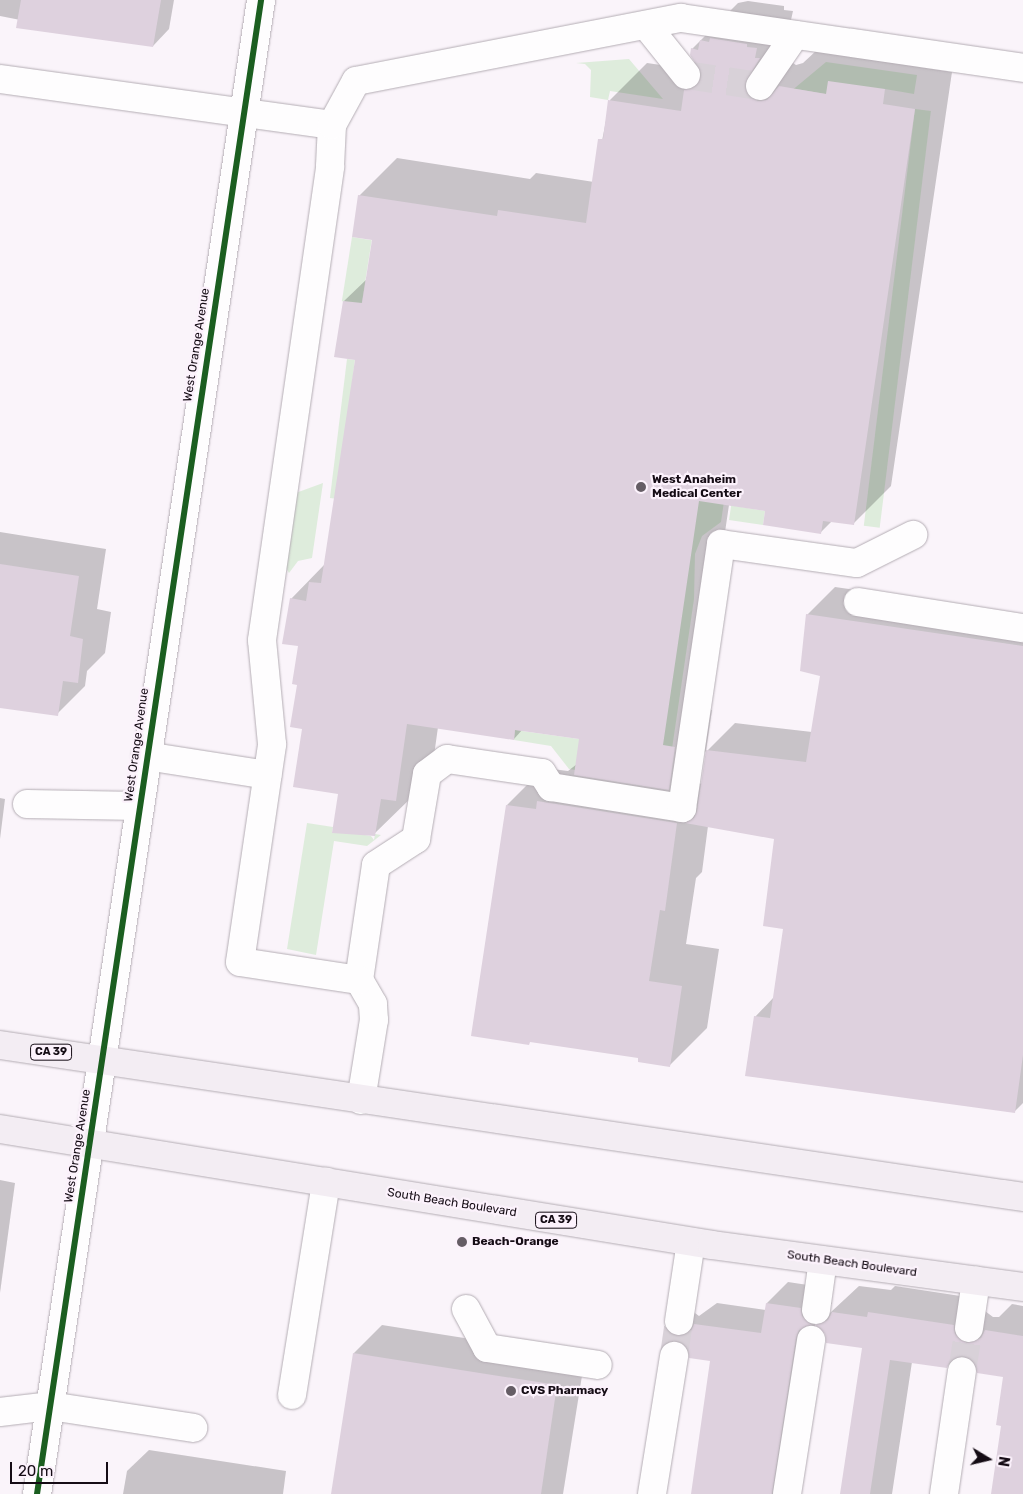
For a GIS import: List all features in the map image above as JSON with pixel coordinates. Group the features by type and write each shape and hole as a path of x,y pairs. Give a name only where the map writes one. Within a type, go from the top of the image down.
{"main road":[{"name":"CA 39","path":"0,1044 362,1100 1023,1197"},
{"name":"South Beach Boulevard","path":"0,1129 691,1242 1023,1287"}],"street":[{"name":"West Orange Avenue","path":"37,1494 260,0"},
{"path":"359,980 240,962 272,744 262,640 330,166 332,125 356,82 681,18 1023,68"},
{"path":"646,25 686,76"},
{"path":"760,86 795,35"},
{"path":"0,79 332,125"},
{"path":"362,1100 374,1020 373,1004 359,980 376,865 416,839 427,774 447,759 542,774 551,787 682,808 721,544 857,563 913,535"},
{"path":"858,602 1023,628"},
{"path":"146,756 268,775"},
{"path":"27,804 139,806"},
{"path":"292,1396 326,1182"},
{"path":"679,1321 691,1242"},
{"path":"816,1310 823,1260"},
{"path":"969,1328 976,1281"},
{"path":"466,1309 487,1348 598,1365"},
{"path":"787,1494 811,1340"},
{"path":"652,1494 674,1356"},
{"path":"944,1494 962,1371"},
{"path":"0,1412 50,1406 193,1428"}],"green space":[{"path":"629,59 663,99 610,91 608,100 590,97 591,70 585,64 576,63"},
{"path":"826,62 917,75 914,94 885,89 826,94 796,89 766,112"},
{"path":"915,109 931,111 880,528 864,526"},
{"path":"352,237 372,240 362,304 342,301"},
{"path":"755,346 735,506 765,511 763,525 729,520"},
{"path":"721,350 737,412 721,522 702,536 695,554 694,599 668,776 625,774"},
{"path":"347,359 355,360 338,499 330,498"},
{"path":"323,483 312,558 298,561 289,573 281,560 293,494"},
{"path":"515,730 579,739 614,776 569,769 551,746 514,740"},
{"path":"307,823 333,827 332,833 336,830 371,836 374,840 375,834 381,835 367,846 334,841 316,955 287,949"}],"building":[{"path":"21,0 161,0 153,47 16,28"},
{"path":"710,38 747,44 747,47 757,48 755,58 760,58 744,85 746,93 758,101 767,100 779,86 826,94 828,81 885,89 883,104 915,109 854,525 823,521 821,534 763,525 765,511 699,501 663,745 675,747 669,790 574,775 579,739 515,730 514,740 407,724 396,801 381,799 375,836 332,833 338,794 293,787 302,729 290,727 297,685 292,684 298,646 282,644 290,598 306,601 309,582 321,583 355,360 334,357 343,301 362,303 372,240 352,237 358,195 497,216 498,210 586,223 598,139 603,139 608,100 681,111 684,90 695,87 701,80 701,72 690,55 691,48 698,50 700,40 709,42"},
{"path":"0,564 79,576 70,636 83,639 78,683 63,681 58,716 0,708"},
{"path":"806,614 1023,646 1023,1055 1015,1113 745,1076 754,1016 770,1018 783,929 763,926 774,839 685,823 694,818 697,811 706,750 806,762 820,676 800,671"},
{"path":"537,801 677,823 665,911 660,910 649,981 682,986 670,1067 638,1062 638,1058 530,1042 529,1045 471,1036 506,805 536,809"},
{"path":"766,1303 801,1308 802,1316 812,1325 799,1330 796,1338 772,1494 691,1494 710,1361 689,1358 688,1350 677,1341 662,1346 665,1327 677,1336 691,1331 694,1324 761,1333"},
{"path":"832,1312 867,1317 868,1312 954,1325 955,1334 967,1343 981,1338 985,1330 1023,1336 1023,1494 991,1494 1001,1426 996,1425 1003,1377 977,1373 972,1359 964,1356 950,1361 947,1368 890,1360 870,1494 840,1494 862,1348 826,1343 825,1334 815,1325 828,1320"},
{"name":"CVS Pharmacy","path":"353,1353 557,1385 541,1494 331,1494"}],"tunnel":[{"path":"686,75 760,86"},
{"path":"674,1356 679,1321"},
{"path":"962,1371 969,1328"}],"cycle path":[{"path":"37,1494 261,0"}],"place":[{"name":"West Anaheim Medical Center","path":"641,487"},
{"name":"Beach-Orange","path":"462,1242"},
{"name":"CVS Pharmacy","path":"511,1391"}]}
